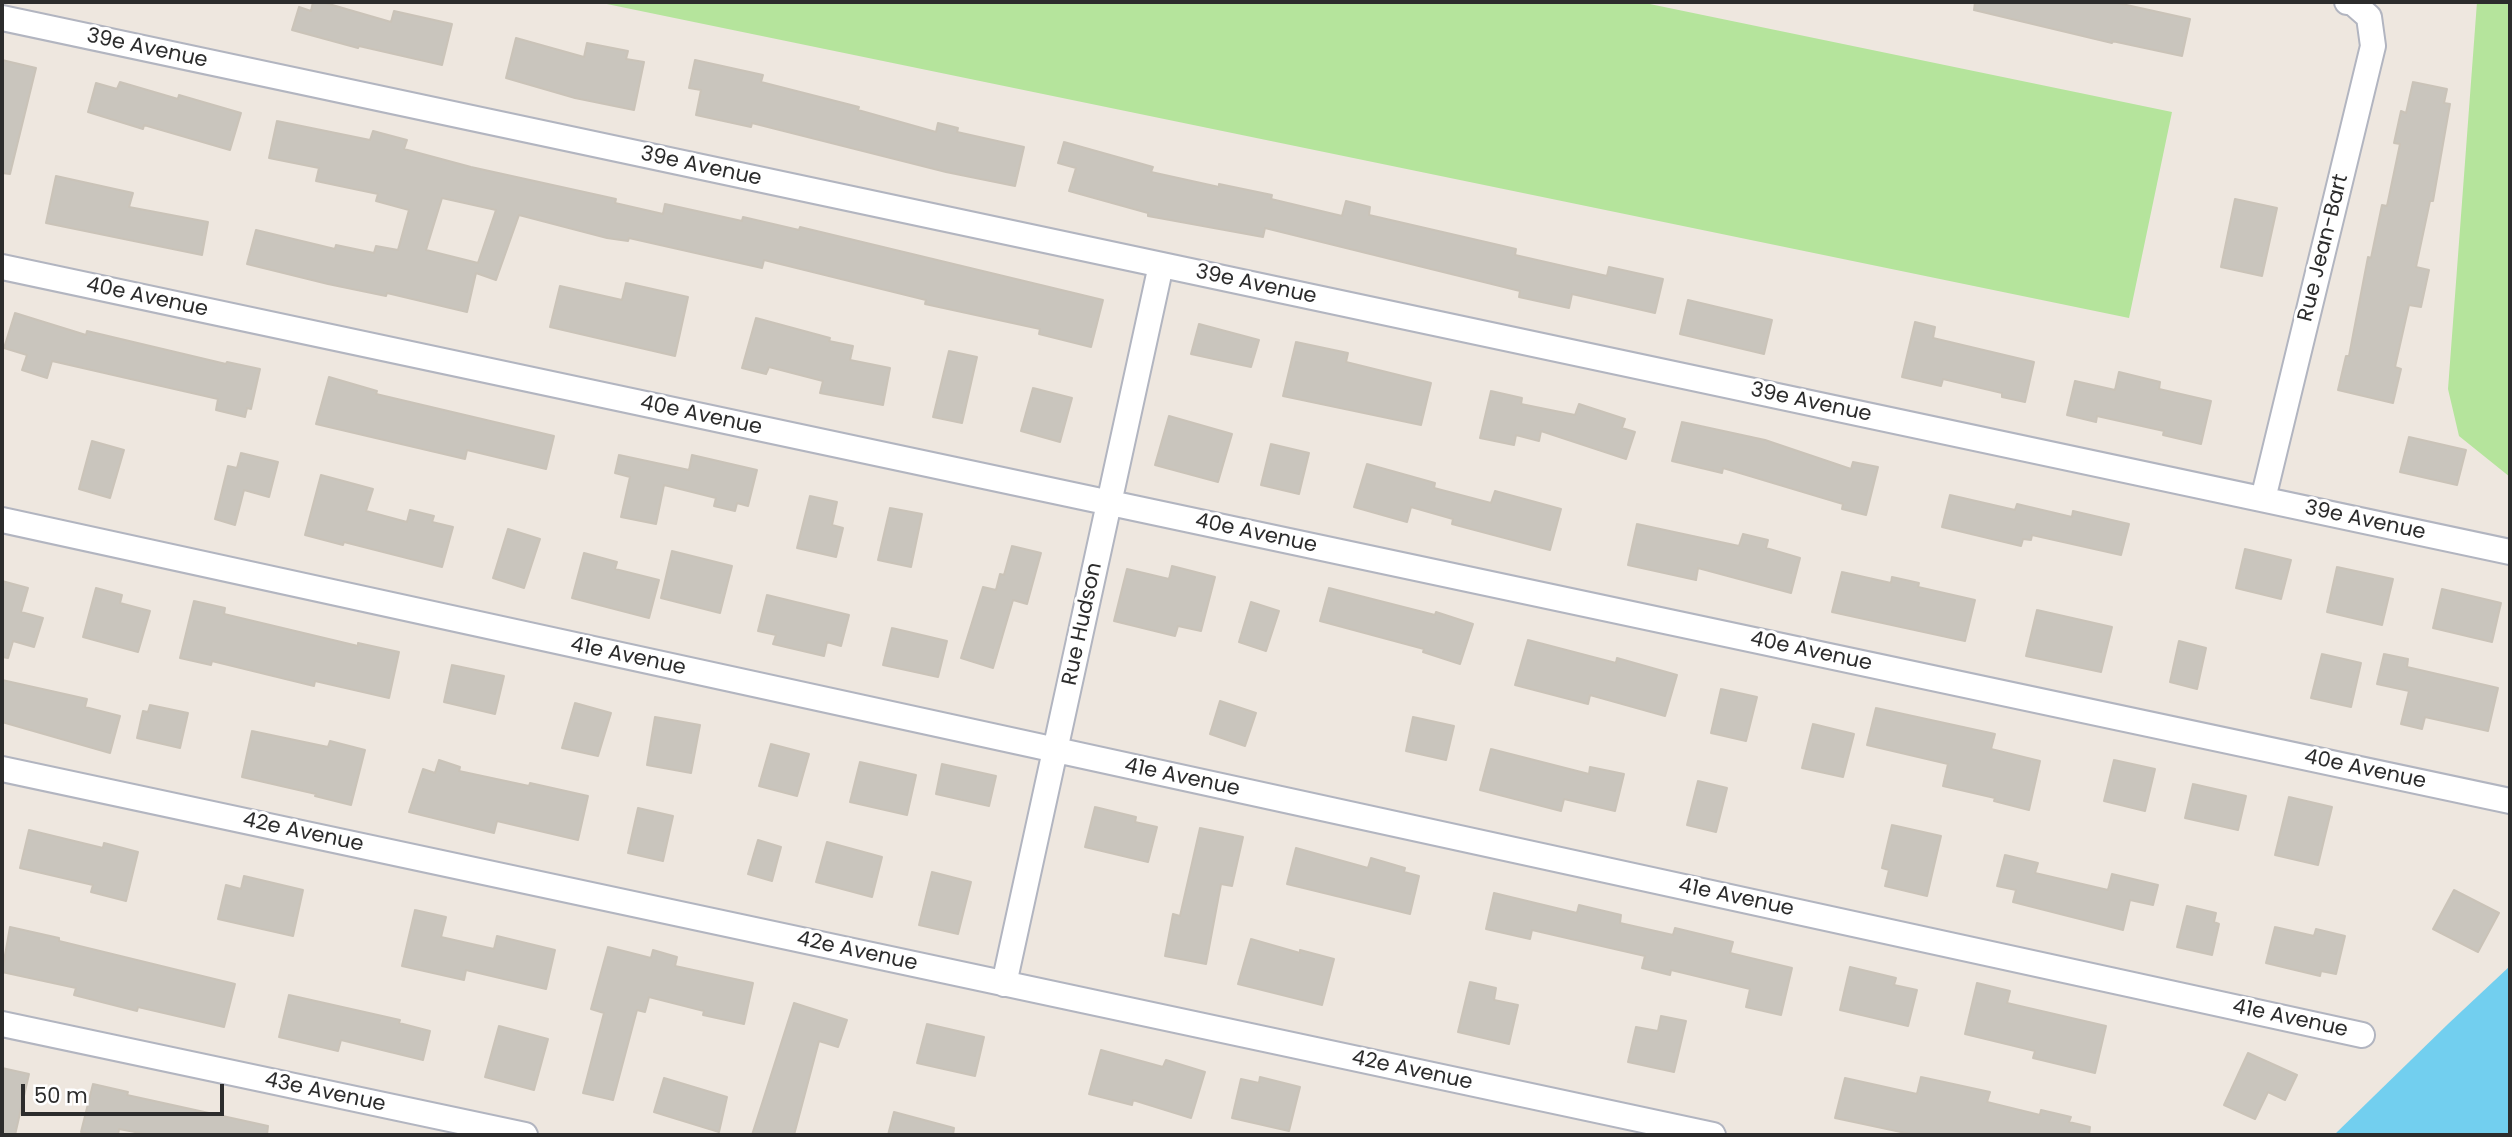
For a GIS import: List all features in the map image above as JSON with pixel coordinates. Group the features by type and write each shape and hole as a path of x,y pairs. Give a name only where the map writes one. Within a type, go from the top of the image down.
{"street":[{"name":"Rue Jean-Bart","path":"2263,499 2374,46 2370,17 2350,2"},
{"name":"39e Avenue","path":"2,18 2510,552"},
{"name":"Rue Hudson","path":"1004,984 1161,265"},
{"name":"40e Avenue","path":"2,267 2510,801"},
{"name":"41e Avenue","path":"2,520 2362,1035"},
{"name":"42e Avenue","path":"2,769 1713,1135"},
{"name":"43e Avenue","path":"2,1024 525,1135"}],"green space":[{"path":"597,2 1640,2 2172,112 2129,318"},
{"path":"2477,2 2510,2 2510,477 2459,436 2448,389"}],"water":[{"path":"2510,966 2510,1135 2334,1135 2448,1024"}],"building":[{"path":"313,2 322,2 391,22 394,11 452,24 442,65 359,46 358,48 292,30 299,7 311,11"},
{"path":"1975,2 2113,2 2190,19 2182,56 2112,43 1974,10"},
{"path":"516,38 584,57 587,43 628,51 626,59 644,62 634,110 575,98 506,78"},
{"path":"2,60 36,68 10,174 2,173"},
{"path":"695,60 763,75 761,82 859,107 858,110 936,132 938,123 958,128 957,132 1024,147 1015,186 946,172 752,123 751,127 696,115 701,90 689,88"},
{"path":"120,82 241,113 230,150 144,125 143,129 88,112 96,83 117,89"},
{"path":"2413,82 2447,89 2444,103 2450,104 2433,201 2430,201 2416,267 2429,270 2421,307 2409,305 2395,367 2401,369 2393,403 2338,390 2346,356 2349,356 2368,257 2371,258 2382,205 2387,206 2400,144 2394,143 2401,111 2406,113"},
{"path":"277,121 370,140 373,131 407,140 404,149 471,167 616,199 615,203 663,214 665,204 742,221 743,217 799,230 800,227 1103,300 1091,347 1039,334 1040,329 925,304 926,300 764,260 762,268 629,238 628,241 607,238 519,215 496,280 476,273 467,312 387,293 386,296 328,284 247,264 256,230 335,249 336,245 374,253 376,246 398,250 409,210 376,201 378,194 316,181 319,168 269,158","holes":["442,198 496,210 478,263 426,250"]},
{"path":"1064,142 1153,167 1151,172 1272,195 1271,199 1342,216 1346,201 1370,207 1369,215 1516,249 1515,255 1607,276 1609,267 1663,279 1655,313 1572,294 1569,308 1519,297 1520,291 1265,228 1263,237 1148,216 1148,213 1069,191 1076,168 1058,163"},
{"path":"56,176 133,193 129,207 208,222 202,255 46,223"},
{"path":"2235,199 2277,208 2262,276 2221,267"},
{"path":"626,283 688,297 675,356 550,327 560,286 622,300"},
{"path":"1688,300 1772,320 1764,354 1680,334"},
{"path":"15,313 86,335 87,331 226,364 227,362 260,369 251,409 247,408 245,417 216,410 218,399 52,361 47,378 22,370 27,355 4,348"},
{"path":"756,318 853,346 850,360 890,368 883,405 820,393 823,381 769,367 766,374 742,368"},
{"path":"1915,322 1935,327 1933,338 2034,362 2025,402 2002,397 2002,393 1943,379 1941,386 1902,377"},
{"path":"1199,324 1259,340 1251,367 1191,354"},
{"path":"1296,342 1348,353 1346,362 1431,383 1421,425 1283,396"},
{"path":"949,351 977,357 962,423 933,417"},
{"path":"2119,372 2160,382 2159,389 2211,401 2201,444 2163,435 2164,431 2097,416 2096,422 2067,415 2075,381 2115,390"},
{"path":"329,377 377,391 376,394 554,436 546,469 467,450 465,459 316,424"},
{"path":"1033,388 1072,398 1060,442 1021,431"},
{"path":"1491,391 1522,398 1521,404 1575,415 1579,404 1625,419 1622,428 1635,432 1626,459 1541,431 1539,441 1516,435 1514,445 1480,438"},
{"path":"1169,416 1232,434 1218,482 1155,465"},
{"path":"1682,422 1765,440 1851,469 1853,462 1878,467 1866,515 1842,509 1843,504 1723,468 1722,473 1672,461"},
{"path":"2409,437 2466,450 2457,485 2400,472"},
{"path":"92,441 124,450 110,498 79,489"},
{"path":"1271,444 1309,453 1299,494 1261,485"},
{"path":"241,453 278,462 269,497 244,490 235,525 215,519 228,466 237,468"},
{"path":"619,455 689,470 692,455 757,470 748,506 737,503 735,511 714,506 716,498 664,485 656,524 621,517 630,477 615,473"},
{"path":"1367,464 1435,483 1434,488 1491,503 1495,491 1561,509 1550,550 1452,524 1453,519 1411,507 1407,522 1354,507"},
{"path":"321,475 373,489 366,511 407,522 410,510 434,516 432,522 453,527 442,567 305,535"},
{"path":"1950,495 2015,510 2017,504 2072,517 2073,511 2129,524 2121,555 2032,535 2031,540 2023,539 2021,546 1942,527"},
{"path":"810,496 837,502 832,525 843,528 836,557 797,548"},
{"path":"890,508 922,514 911,567 878,560"},
{"path":"1637,524 1739,546 1743,534 1768,540 1766,548 1800,558 1791,593 1698,568 1696,580 1628,565"},
{"path":"508,529 540,539 524,588 493,578"},
{"path":"1012,546 1041,553 1027,604 1013,600 993,668 961,658 983,587 996,590 1000,574 1004,575"},
{"path":"2245,549 2291,560 2281,599 2236,588"},
{"path":"672,551 732,566 720,613 661,598"},
{"path":"584,553 617,562 615,569 659,580 649,618 572,598"},
{"path":"1172,566 1215,577 1201,631 1178,626 1175,636 1114,621 1127,569 1169,579"},
{"path":"2337,567 2393,579 2382,625 2327,612"},
{"path":"1842,572 1891,583 1892,577 1919,583 1918,587 1975,600 1965,641 1832,612"},
{"path":"2,581 28,588 21,612 43,618 34,647 13,641 8,658 2,657"},
{"path":"96,588 122,595 120,603 150,611 138,652 83,637"},
{"path":"1329,588 1435,615 1436,612 1473,624 1460,664 1423,652 1424,649 1320,621"},
{"path":"2442,589 2501,603 2492,642 2433,628"},
{"path":"767,595 849,615 841,646 827,642 824,656 773,644 776,635 758,631"},
{"path":"194,601 225,608 224,614 358,646 358,643 399,652 389,698 315,681 314,686 212,661 211,665 180,658"},
{"path":"1251,602 1279,611 1266,651 1239,642"},
{"path":"2037,610 2112,627 2101,672 2026,656"},
{"path":"892,628 947,641 938,677 883,665"},
{"path":"1528,640 1616,663 1617,658 1677,675 1665,716 1590,695 1588,704 1515,685"},
{"path":"2179,641 2206,648 2197,689 2170,682"},
{"path":"2322,654 2361,663 2351,707 2311,698"},
{"path":"2384,654 2408,659 2407,667 2498,688 2488,731 2425,717 2422,729 2401,724 2409,691 2377,684"},
{"path":"452,665 504,676 495,714 444,702"},
{"path":"2,680 87,699 85,707 120,716 110,753 2,722"},
{"path":"1721,689 1757,697 1746,741 1711,733"},
{"path":"1220,701 1256,713 1245,746 1210,734"},
{"path":"575,703 611,713 598,756 562,748"},
{"path":"150,705 188,713 180,748 137,738 143,711 148,712"},
{"path":"1876,708 1995,734 1991,749 2040,761 2029,810 1994,801 1995,798 1943,786 1948,764 1867,745"},
{"path":"655,717 700,725 691,773 647,765"},
{"path":"1413,717 1454,726 1446,760 1406,751"},
{"path":"1813,724 1854,734 1843,777 1802,768"},
{"path":"252,731 328,747 330,741 365,750 351,805 242,777"},
{"path":"771,744 809,754 797,796 759,786"},
{"path":"1491,749 1589,774 1590,767 1624,774 1615,811 1564,799 1561,811 1480,790"},
{"path":"439,760 460,767 459,771 588,796 578,840 497,821 494,833 409,812 423,769 435,773"},
{"path":"2114,760 2155,769 2145,811 2104,801"},
{"path":"860,762 916,775 907,815 850,802"},
{"path":"942,764 996,776 989,806 936,794"},
{"path":"1698,781 1727,788 1716,832 1687,825"},
{"path":"2193,784 2246,796 2238,830 2185,818"},
{"path":"2289,797 2332,807 2318,865 2275,855"},
{"path":"1095,807 1136,817 1135,822 1157,827 1148,862 1085,847"},
{"path":"638,808 673,816 663,861 628,853"},
{"path":"1892,825 1941,836 1927,896 1885,886 1889,870 1882,868"},
{"path":"1200,828 1243,837 1232,886 1221,884 1206,964 1165,956 1173,914 1180,916"},
{"path":"29,830 103,848 104,843 138,852 126,901 91,892 93,885 20,868"},
{"path":"758,840 781,847 772,881 748,874"},
{"path":"827,842 882,857 872,897 816,882"},
{"path":"1296,848 1368,868 1371,858 1405,868 1404,872 1419,876 1410,914 1287,884"},
{"path":"2005,855 2038,863 2035,873 2108,890 2112,874 2158,885 2153,905 2130,900 2123,930 2013,902 2016,890 1997,886"},
{"path":"932,872 971,882 958,934 919,925"},
{"path":"244,876 303,890 293,936 218,919 226,885 241,889"},
{"path":"2454,890 2499,913 2478,952 2433,929"},
{"path":"1494,893 1577,913 1579,905 1621,915 1620,923 1673,935 1675,928 1733,942 1730,953 1792,968 1781,1015 1746,1007 1750,989 1671,970 1670,975 1642,968 1645,956 1532,930 1530,939 1486,929"},
{"path":"2187,906 2216,913 2214,922 2219,924 2212,955 2177,947"},
{"path":"415,910 446,917 441,937 494,949 497,936 555,950 546,989 466,970 464,980 402,966"},
{"path":"10,927 235,984 224,1027 138,1007 137,1011 74,995 76,988 2,972"},
{"path":"2275,927 2314,936 2316,929 2345,936 2336,974 2321,971 2320,976 2266,963"},
{"path":"1251,939 1300,953 1300,950 1334,959 1322,1005 1238,984"},
{"path":"608,947 651,958 653,950 677,957 675,966 753,983 744,1024 703,1015 704,1011 649,997 645,1012 637,1010 613,1100 583,1093 604,1013 591,1009"},
{"path":"1850,967 1896,978 1894,985 1917,990 1908,1026 1840,1010"},
{"path":"1470,982 1496,988 1494,1000 1518,1005 1509,1044 1458,1032"},
{"path":"1977,983 2010,991 2007,1003 2106,1026 2095,1073 2033,1058 2035,1051 1965,1034"},
{"path":"289,995 400,1020 399,1023 430,1031 423,1060 341,1040 338,1051 279,1037"},
{"path":"794,1003 847,1020 838,1047 819,1041 794,1135 752,1135"},
{"path":"1661,1016 1686,1021 1674,1072 1628,1062 1636,1027 1658,1031"},
{"path":"927,1024 984,1037 975,1076 917,1063"},
{"path":"499,1026 548,1039 534,1090 485,1077"},
{"path":"1101,1050 1163,1067 1166,1060 1205,1072 1191,1118 1133,1100 1132,1105 1089,1094"},
{"path":"2248,1053 2297,1075 2285,1100 2268,1092 2255,1119 2224,1105"},
{"path":"2,1068 29,1074 15,1135 2,1135"},
{"path":"1260,1077 1300,1087 1289,1131 1232,1118 1241,1079 1259,1083"},
{"path":"1921,1077 1990,1092 1987,1102 2040,1115 2041,1110 2071,1117 2069,1122 2090,1127 2089,1135 1915,1135 1835,1118 1845,1078 1917,1094"},
{"path":"664,1078 727,1097 719,1132 654,1112"},
{"path":"93,1084 128,1092 127,1095 268,1126 267,1135 151,1135 119,1129 118,1135 81,1132"},
{"path":"894,1112 954,1128 953,1135 888,1135"}]}
